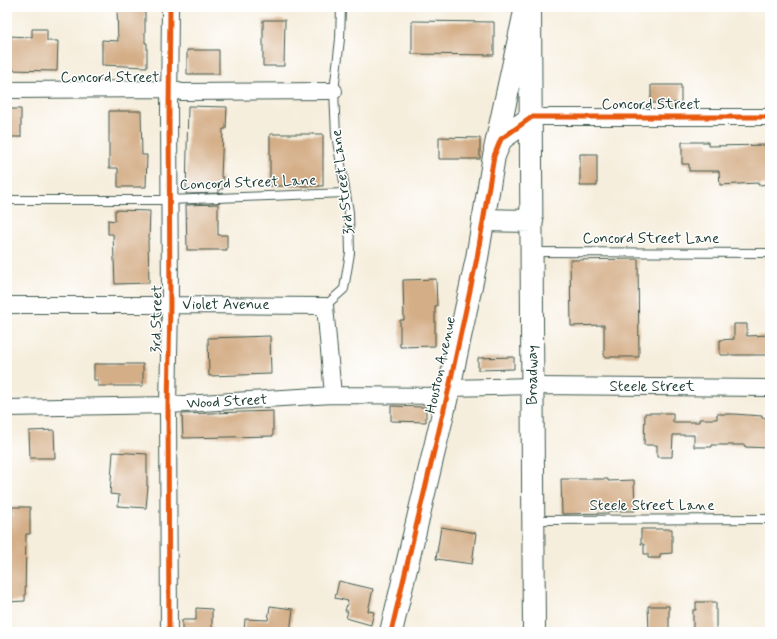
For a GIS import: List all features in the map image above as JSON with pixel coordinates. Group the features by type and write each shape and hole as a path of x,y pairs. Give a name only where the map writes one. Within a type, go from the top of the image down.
{"street":[{"name":"3rd Street","path":"169,632 168,405 170,305 170,7"},
{"path":"494,156 526,7"},
{"name":"Broadway","path":"530,7 534,386 534,632"},
{"name":"Concord Street","path":"7,90 170,89 182,92 334,91"},
{"name":"Concord Street","path":"532,117 770,116"},
{"name":"Houston Avenue","path":"391,632 448,392 477,258 494,156 501,139 532,117"},
{"path":"483,220 532,221"},
{"name":"Violet Avenue","path":"7,305 325,306"},
{"path":"325,306 333,395"},
{"name":"Wood Street","path":"7,408 168,405 333,395 448,392 534,386"},
{"name":"Steele Street","path":"534,386 770,388"}],"lane":[{"name":"3rd Street Lane","path":"325,306 344,289 350,254 349,212 336,135 334,91 340,39 341,7"},
{"name":"Concord Street Lane","path":"7,200 169,200 345,193"},
{"name":"Concord Street Lane","path":"533,252 770,253"},
{"name":"Steele Street Lane","path":"534,520 770,520"}],"building":[{"path":"117,7 145,7 147,67 102,65 102,40 118,41"},
{"path":"263,20 285,20 284,66 263,66"},
{"path":"412,21 494,22 494,55 412,54"},
{"path":"32,29 47,29 47,41 58,41 57,71 7,70 7,36 32,37"},
{"path":"187,50 219,50 219,74 187,74"},
{"path":"651,85 681,85 681,103 651,103"},
{"path":"188,106 227,107 226,129 223,129 221,177 223,177 223,189 219,189 219,193 186,194"},
{"path":"7,109 21,109 21,137 7,137"},
{"path":"109,111 141,111 142,155 147,155 146,187 118,187 118,168 109,168"},
{"path":"270,134 323,134 323,186 270,186"},
{"path":"439,137 480,138 480,159 439,159"},
{"path":"682,142 708,142 708,146 770,145 770,184 758,185 758,183 720,185 719,171 689,171 689,164 682,164"},
{"path":"580,154 597,154 597,186 580,186"},
{"path":"218,204 218,235 227,235 227,250 187,250 186,205"},
{"path":"115,210 150,211 148,239 149,283 115,284 113,234 108,234 108,220 115,221"},
{"path":"638,259 639,357 604,357 604,325 571,326 570,260"},
{"path":"436,279 437,306 435,306 435,346 400,347 400,320 404,320 403,280"},
{"path":"734,324 747,324 747,336 770,335 770,355 720,355 720,340 734,339"},
{"path":"270,336 271,374 209,376 208,338"},
{"path":"514,357 514,369 478,370 478,358"},
{"path":"94,364 143,364 143,386 98,386 98,380 94,380"},
{"path":"391,406 426,407 426,422 391,421"},
{"path":"273,411 273,436 183,438 182,414"},
{"path":"645,413 673,413 673,422 699,422 699,419 717,419 717,414 762,416 762,418 770,417 770,448 745,447 745,445 712,445 712,447 694,447 694,435 673,435 672,457 657,457 657,445 644,445"},
{"path":"54,430 55,458 30,458 29,431"},
{"path":"113,452 147,454 148,486 146,508 118,506 119,495 110,494"},
{"path":"561,479 608,479 608,481 634,480 635,511 562,514"},
{"path":"12,507 30,507 30,534 26,534 25,601 7,602 7,518 12,518"},
{"path":"441,527 476,533 472,564 436,559"},
{"path":"641,529 672,529 672,553 660,554 660,558 648,558 648,554 644,554 644,544 641,544"},
{"path":"339,581 373,589 368,611 374,612 371,625 346,618 348,611 345,611 348,601 335,598"},
{"path":"696,602 716,602 716,631 693,631 693,610 696,610"},
{"path":"270,606 293,609 290,632 244,632 245,619 268,620"},
{"path":"648,606 669,606 669,632 649,632"},
{"path":"196,608 212,609 212,632 182,632 182,620 196,620"}],"cycle path":[{"path":"169,632 168,405 170,305 170,7"},
{"path":"391,632 449,388 477,258 494,156 501,139 532,117 770,117"}]}
